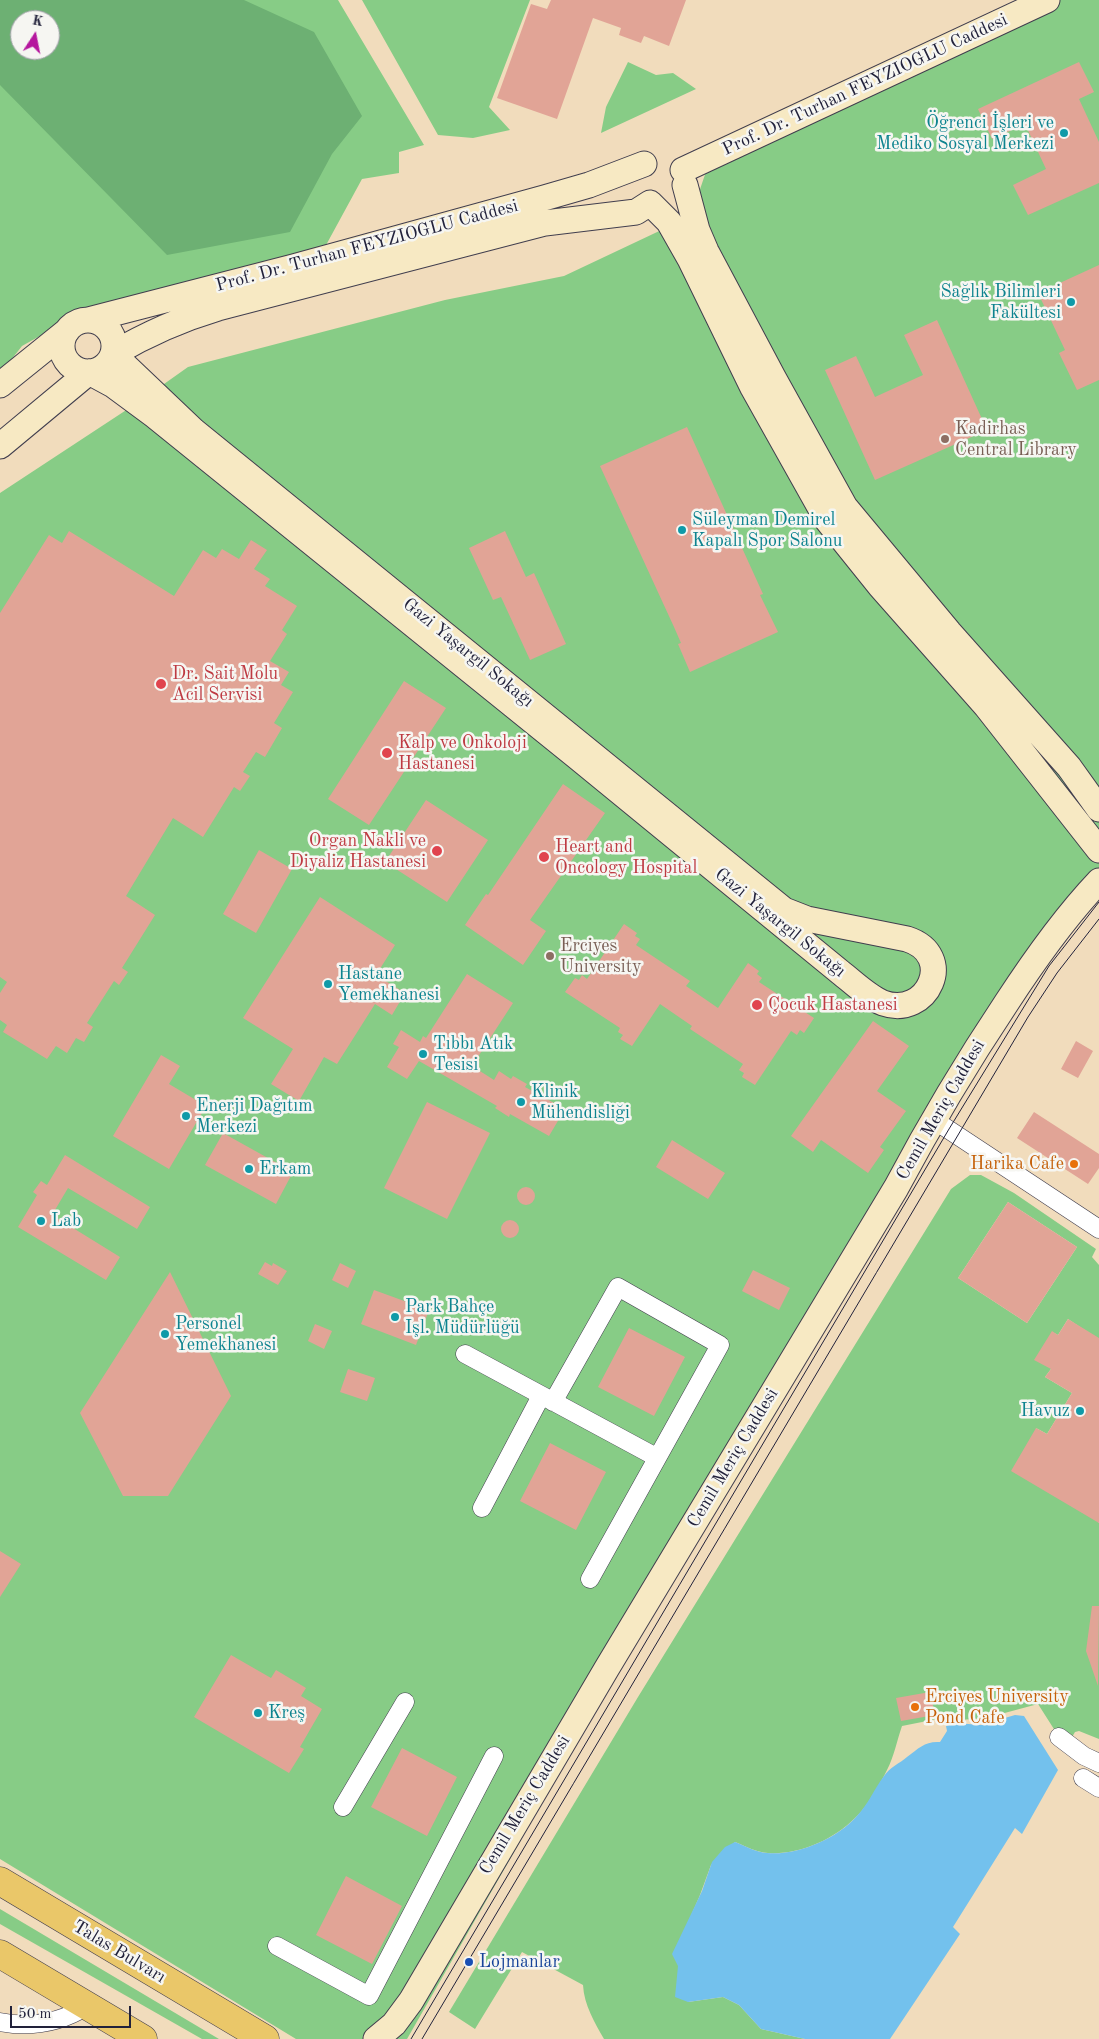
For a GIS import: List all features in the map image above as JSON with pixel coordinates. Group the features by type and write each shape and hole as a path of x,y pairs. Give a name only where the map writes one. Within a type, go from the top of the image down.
{"main road":[{"name":"Talas Bulvarı","path":"0,1881 264,2039"},
{"path":"0,1954 143,2039"}],"street":[{"name":"Prof. Dr. Turhan FEYZIOGLU Caddesi","path":"684,178 1047,0"},
{"path":"1099,809 1069,767 950,632 846,507 773,377 703,246 684,178 678,164 664,158 657,158 644,164 637,178 637,186 644,199 668,222 690,258 753,388 827,520 885,592 986,706 1099,850"},
{"name":"Prof. Dr. Turhan FEYZIOGLU Caddesi","path":"77,326 589,185 644,164"},
{"path":"650,203 658,205 672,203 678,198 684,178"},
{"name":"Prof. Dr. Turhan FEYZIOGLU Caddesi","path":"113,354 153,332 196,315 545,223 636,212 650,203"},
{"path":"431,229 436,246 431,254"},
{"path":"0,385 77,326 103,325 109,330 113,338 113,354 104,367 89,372 0,446"},
{"path":"77,326 63,338 63,355 73,367 89,372"},
{"name":"Gazi Yaşargil Sokağı","path":"89,372 113,386 155,416 840,972 876,999 890,1005 906,1004 919,999 928,990 933,978 933,965 928,952 923,946 907,939 806,919 784,910 194,430 113,354"},
{"name":"Cemil Meriç Caddesi","path":"376,2039 394,2024 411,2001 989,1029 1037,957 1080,900 1099,881"},
{"path":"934,1120 1099,1229"},
{"path":"482,1508 547,1399 618,1287 720,1345 590,1579"},
{"path":"465,1354 656,1458"},
{"path":"344,1807 404,1702"},
{"path":"1059,1737 1084,1756 1099,1763"},
{"path":"276,1946 370,1996 494,1756"},
{"path":"1083,1778 1099,1788"},
{"path":"0,2022 22,2025 50,2023 76,2013 87,2006"}],"green space":[{"path":"0,0 338,0 424,145 399,152 399,173 362,179 319,258 99,316 63,323 22,346 0,374"},
{"path":"0,0 244,0 314,32 362,116 332,154 290,232 167,255 0,85"},
{"path":"362,0 530,0 489,107 510,130 473,138 438,135"},
{"name":"Erciyes University","path":"1054,0 1099,0 1099,877 965,1064 407,2039 296,2039 0,1859 0,493 140,401 188,367 445,300 564,276 672,225 696,201 711,157"},
{"path":"628,62 656,75 673,73 696,89 601,133 606,107"},
{"path":"970,1175 981,1175 1014,1193 1096,1249 1092,1257 1099,1265 1099,1340 1068,1319 1058,1335 1052,1332 1051,1369 1045,1377 1072,1393 1047,1434 1036,1428 1099,1523 1099,1739 1079,1731 1075,1732 1068,1744 1059,1737 1038,1704 986,1718 946,1721 937,1719 902,1726 894,1754 880,1783 864,1808 846,1826 826,1839 803,1849 780,1853 759,1851 735,1842 711,1865 681,1939 678,1966 688,2002 723,1997 739,2005 761,2029 805,2039 604,2039 588,2007 583,1985 522,1952 475,2029 449,2012 638,1697 951,1189","holes":["1008,1202 1077,1247 1027,1323 958,1278"]},
{"path":"0,1909 219,2039 202,2039 0,1924"}],"water":[{"path":"1015,1715 1024,1716 1058,1770 1022,1834 1015,1828 953,1927 960,1934 890,2039 805,2039 761,2029 739,2005 723,1997 688,2002 675,1997 678,1966 672,1954 702,1891 712,1862 725,1847 735,1842 767,1853 779,1853 803,1849 827,1839 848,1825 856,1817 886,1773 922,1746 940,1742 947,1731 946,1726 956,1723 981,1725"}],"building":[{"path":"551,0 686,0 669,46 644,36 641,43 619,35 621,28 593,18 557,119 497,98 531,4 547,9"},
{"path":"1079,62 1094,92 1079,99 1099,142 1099,183 1028,215 1013,185 1046,169 1025,124 992,139 978,109"},
{"path":"1099,265 1099,380 1077,390 1059,353 1065,350 1038,293"},
{"path":"937,320 987,430 875,480 825,370 856,356 875,397 923,375 904,335"},
{"name":"Süleyman Demirel Kapalı Spor Salonu","path":"687,427 763,594 760,595 778,632 690,672 678,644 681,643 600,466"},
{"path":"69,531 174,596 203,550 216,558 222,549 239,559 251,540 267,550 254,569 270,579 265,586 297,606 282,630 287,634 270,661 289,672 281,685 293,692 274,723 282,728 265,757 256,752 243,772 250,776 240,791 234,787 203,837 173,818 126,896 155,915 122,968 128,972 119,985 114,981 87,1023 93,1027 84,1042 76,1038 67,1053 56,1046 47,1059 3,1032 7,1025 0,1020 0,993 7,982 0,977 0,613 49,535 62,543"},
{"path":"505,531 526,577 534,573 566,644 530,660 501,597 493,600 469,548"},
{"name":"Kalp ve Onkoloji Hastanesi","path":"404,681 446,708 369,825 328,799"},
{"name":"Heart and Oncology Hospital","path":"563,784 605,813 530,920 546,931 523,965 465,925 486,894 488,895"},
{"name":"Organ Nakli ve Diyaliz Hastanesi","path":"426,800 488,840 447,902 385,862"},
{"path":"259,850 292,869 256,933 223,914"},
{"name":"Hastane Yemekhanesi","path":"320,897 395,945 376,975 405,993 392,1015 375,1004 337,1064 324,1057 299,1101 271,1084 293,1049 243,1018"},
{"name":"Çocuk Hastanesi","path":"624,924 637,933 635,936 640,939 636,945 690,981 686,986 718,1008 748,963 759,971 757,974 762,978 759,982 814,1018 804,1033 800,1030 797,1035 791,1031 755,1085 742,1077 744,1073 739,1070 743,1064 690,1029 692,1026 660,1004 632,1046 620,1039 623,1035 618,1032 620,1028 565,992 575,978 579,980 582,975 587,979"},
{"path":"467,974 513,1003 472,1066 494,1080 499,1071 511,1079 513,1076 527,1084 525,1087 565,1109 549,1136 510,1114 509,1117 495,1108 497,1106 419,1061 407,1079 387,1067 399,1047 393,1044 401,1030 420,1042 423,1036 426,1038"},
{"path":"873,1021 909,1046 877,1091 906,1111 880,1147 884,1150 868,1173 821,1140 813,1152 791,1136"},
{"path":"1076,1041 1093,1051 1078,1078 1061,1069"},
{"name":"Enerji Dağıtım Merkezi","path":"161,1055 180,1066 169,1084 206,1106 169,1169 113,1136"},
{"path":"427,1102 490,1133 447,1219 384,1188"},
{"path":"1034,1112 1099,1154 1099,1168 1088,1184 1017,1138"},
{"name":"Erkam","path":"223,1133 293,1172 276,1204 205,1165"},
{"path":"672,1140 725,1173 708,1199 656,1167"},
{"name":"Lab","path":"65,1155 150,1207 137,1229 68,1188 52,1215 120,1257 106,1280 18,1227 37,1195 33,1192 41,1181 47,1185"},
{"path":"526,1187 532,1190 535,1196 532,1202 526,1205 520,1202 517,1196 520,1190"},
{"path":"1008,1202 1077,1247 1027,1323 958,1278"},
{"path":"510,1220 516,1223 519,1229 516,1235 510,1238 504,1235 501,1229 504,1223"},
{"path":"265,1262 272,1266 273,1263 287,1271 278,1285 258,1274"},
{"path":"340,1263 356,1271 348,1288 332,1280"},
{"path":"753,1270 790,1288 779,1310 742,1291"},
{"name":"Personel Yemekhanesi","path":"170,1272 231,1396 168,1496 123,1496 80,1413"},
{"name":"Park Bahçe Işl. Müdürlüğü","path":"374,1290 429,1310 416,1345 361,1324"},
{"name":"Havuz","path":"1068,1319 1099,1338 1099,1523 1011,1471 1036,1428 1047,1434 1072,1393 1045,1377 1051,1369 1034,1360 1052,1331 1058,1335"},
{"path":"315,1324 332,1331 324,1349 308,1341"},
{"path":"629,1328 685,1357 654,1416 598,1387"},
{"name":"Park Bahçe Işl. Müdürlüğü","path":"348,1369 375,1378 367,1401 340,1392"},
{"path":"550,1443 606,1472 576,1530 520,1501"},
{"path":"0,1551 21,1564 0,1597"},
{"path":"1092,1606 1099,1606 1098,1686 1086,1651"},
{"name":"Kreş","path":"231,1655 271,1678 276,1670 306,1688 301,1696 322,1709 300,1747 304,1749 289,1773 194,1717"},
{"name":"Erciyes University Pond Cafe","path":"930,1692 935,1715 901,1721 896,1698"},
{"path":"402,1748 457,1777 427,1836 371,1807"},
{"path":"346,1876 402,1906 372,1964 316,1935"}],"tram line":[{"path":"411,2039 949,1129 1049,966 1099,902"},
{"path":"422,2039 1028,1017 1057,973 1099,919"}],"place":[{"name":"Öğrenci İşleri ve Mediko Sosyal Merkezi","path":"1064,133"},
{"name":"Sağlık Bilimleri Fakültesi","path":"1071,302"},
{"name":"Kadirhas Central Library","path":"945,439"},
{"name":"Süleyman Demirel Kapalı Spor Salonu","path":"682,530"},
{"name":"Dr. Sait Molu Acil Servisi","path":"161,684"},
{"name":"Kalp ve Onkoloji Hastanesi","path":"387,753"},
{"name":"Organ Nakli ve Diyaliz Hastanesi","path":"437,851"},
{"name":"Heart and Oncology Hospital","path":"544,857"},
{"name":"Erciyes University","path":"550,956"},
{"name":"Hastane Yemekhanesi","path":"328,984"},
{"name":"Çocuk Hastanesi","path":"757,1005"},
{"name":"Tıbbı Atık Tesisi","path":"423,1054"},
{"name":"Klinik Mühendisliği","path":"521,1102"},
{"name":"Enerji Dağıtım Merkezi","path":"186,1116"},
{"name":"Harika Cafe","path":"1074,1164"},
{"name":"Erkam","path":"249,1169"},
{"name":"Lab","path":"41,1221"},
{"name":"Park Bahçe Işl. Müdürlüğü","path":"395,1317"},
{"name":"Personel Yemekhanesi","path":"165,1334"},
{"name":"Havuz","path":"1080,1411"},
{"name":"Erciyes University Pond Cafe","path":"915,1707"},
{"name":"Kreş","path":"258,1713"},
{"name":"Lojmanlar","path":"469,1962"}]}
